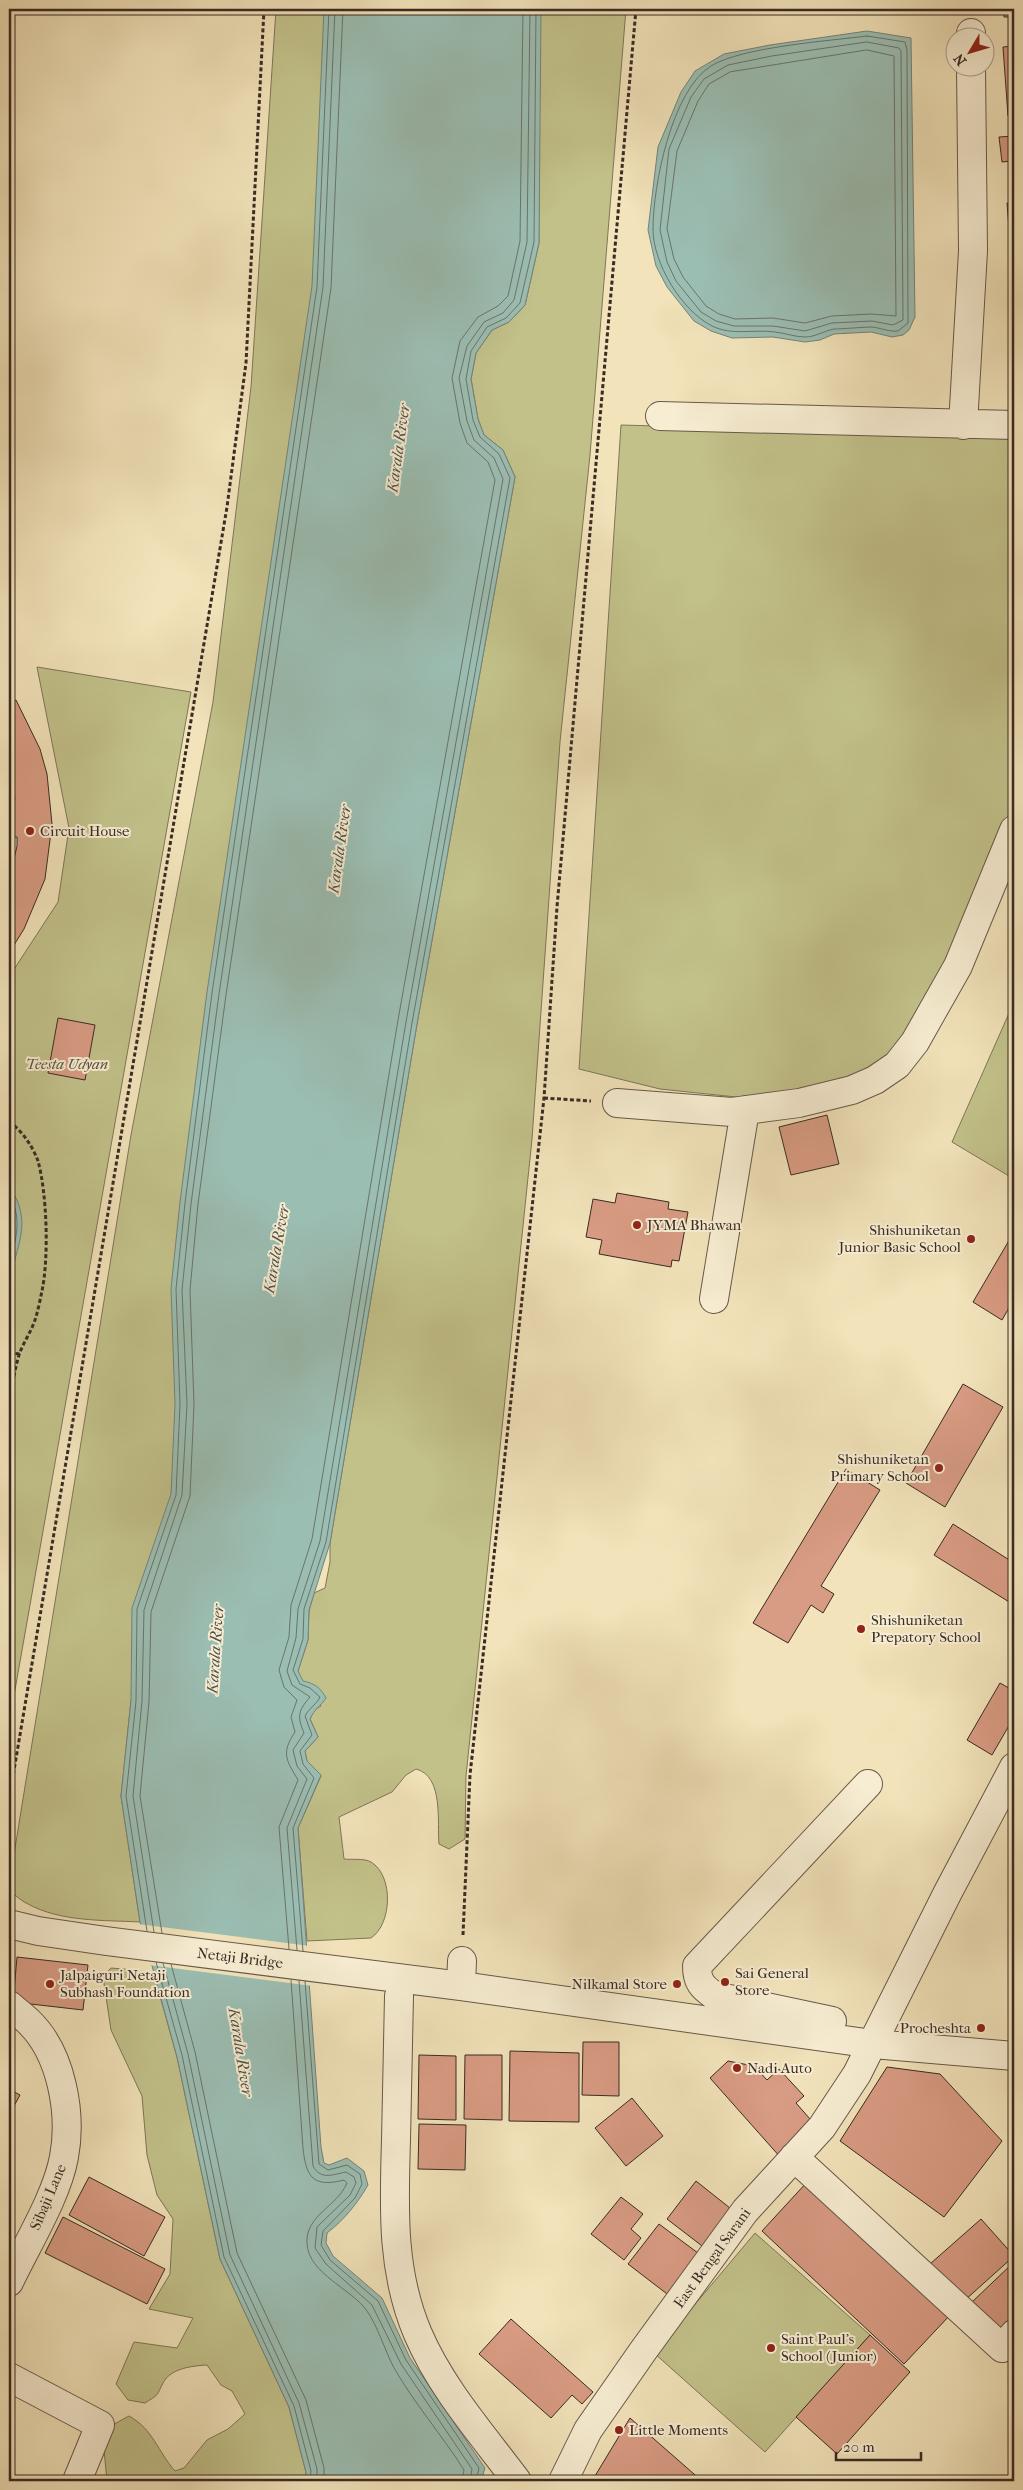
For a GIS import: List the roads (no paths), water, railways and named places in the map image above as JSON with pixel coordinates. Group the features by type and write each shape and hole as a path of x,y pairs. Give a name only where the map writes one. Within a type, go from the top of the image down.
{"street":[{"path":"963,425 973,251 971,78"},
{"path":"660,416 1014,425"},
{"path":"617,1103 732,1112 799,1104 852,1090 875,1080 897,1065 915,1042 958,966 1014,830"},
{"path":"714,1299 745,1110"},
{"name":"East Bengal Sarani","path":"563,2481 588,2430 632,2366 745,2211 822,2127 857,2074 947,1894 1014,1767"},
{"path":"868,1784 706,1955 698,1966 697,1978 702,1987 715,1996 857,2027 873,2044"},
{"path":"9,1924 38,1931 106,1941"},
{"path":"9,1936 37,1939 106,1941"},
{"name":"Netaji Bridge","path":"106,1941 374,1975 462,1973 873,2044 1014,2056"},
{"path":"399,1996 394,2225 400,2279 417,2333 430,2359 445,2384 516,2481"},
{"name":"Sibaji Lane","path":"9,2005 30,2022 50,2052 61,2083 67,2123 64,2158 54,2189 9,2281"},
{"path":"794,2157 1002,2348 1014,2334"},
{"path":"9,2377 100,2426 78,2481"}],"water":[{"name":"Karala River","path":"324,9 541,9 539,243 525,305 509,322 492,330 476,353 471,379 478,419 484,435 503,450 515,477 417,1024 330,1543 309,1610 308,1640 298,1671 303,1681 317,1686 326,1698 310,1719 318,1737 305,1751 307,1761 321,1775 298,1828 321,2147 324,2163 329,2165 347,2158 364,2171 368,2185 350,2211 327,2233 326,2243 333,2256 382,2298 410,2358 485,2468 481,2481 305,2481 306,2472 289,2407 220,2259 177,2057 140,1922 121,1796 131,1700 132,1608 171,1494 175,1404 171,1289 180,1202 207,992 312,286"},
{"path":"867,31 911,38 915,317 909,330 903,335 892,337 871,332 834,334 820,340 805,342 773,337 732,338 711,331 694,321 667,287 656,266 648,230 658,147 681,92 695,71 724,54 770,45"},
{"path":"9,1186 21,1211 22,1223 19,1246 9,1283"}],"place":[{"name":"Circuit House","path":"30,831"},
{"name":"JYMA Bhawan","path":"637,1225"},
{"name":"Shishuniketan Junior Basic School","path":"971,1239"},
{"name":"Shishuniketan Primary School","path":"939,1468"},
{"name":"Shishuniketan Prepatory School","path":"861,1629"},
{"name":"Sai General Store","path":"725,1982"},
{"name":"Jalpaiguri Netaji Subhash Foundation","path":"50,1984"},
{"name":"Nilkamal Store","path":"677,1984"},
{"name":"Procheshta","path":"981,2028"},
{"name":"Nadi Auto","path":"737,2068"},
{"name":"Saint Paul's School (Junior)","path":"771,2348"},
{"name":"Little Moments","path":"619,2430"}],"park label":[{"name":"Teesta Udyan","path":"67,1064"}]}
